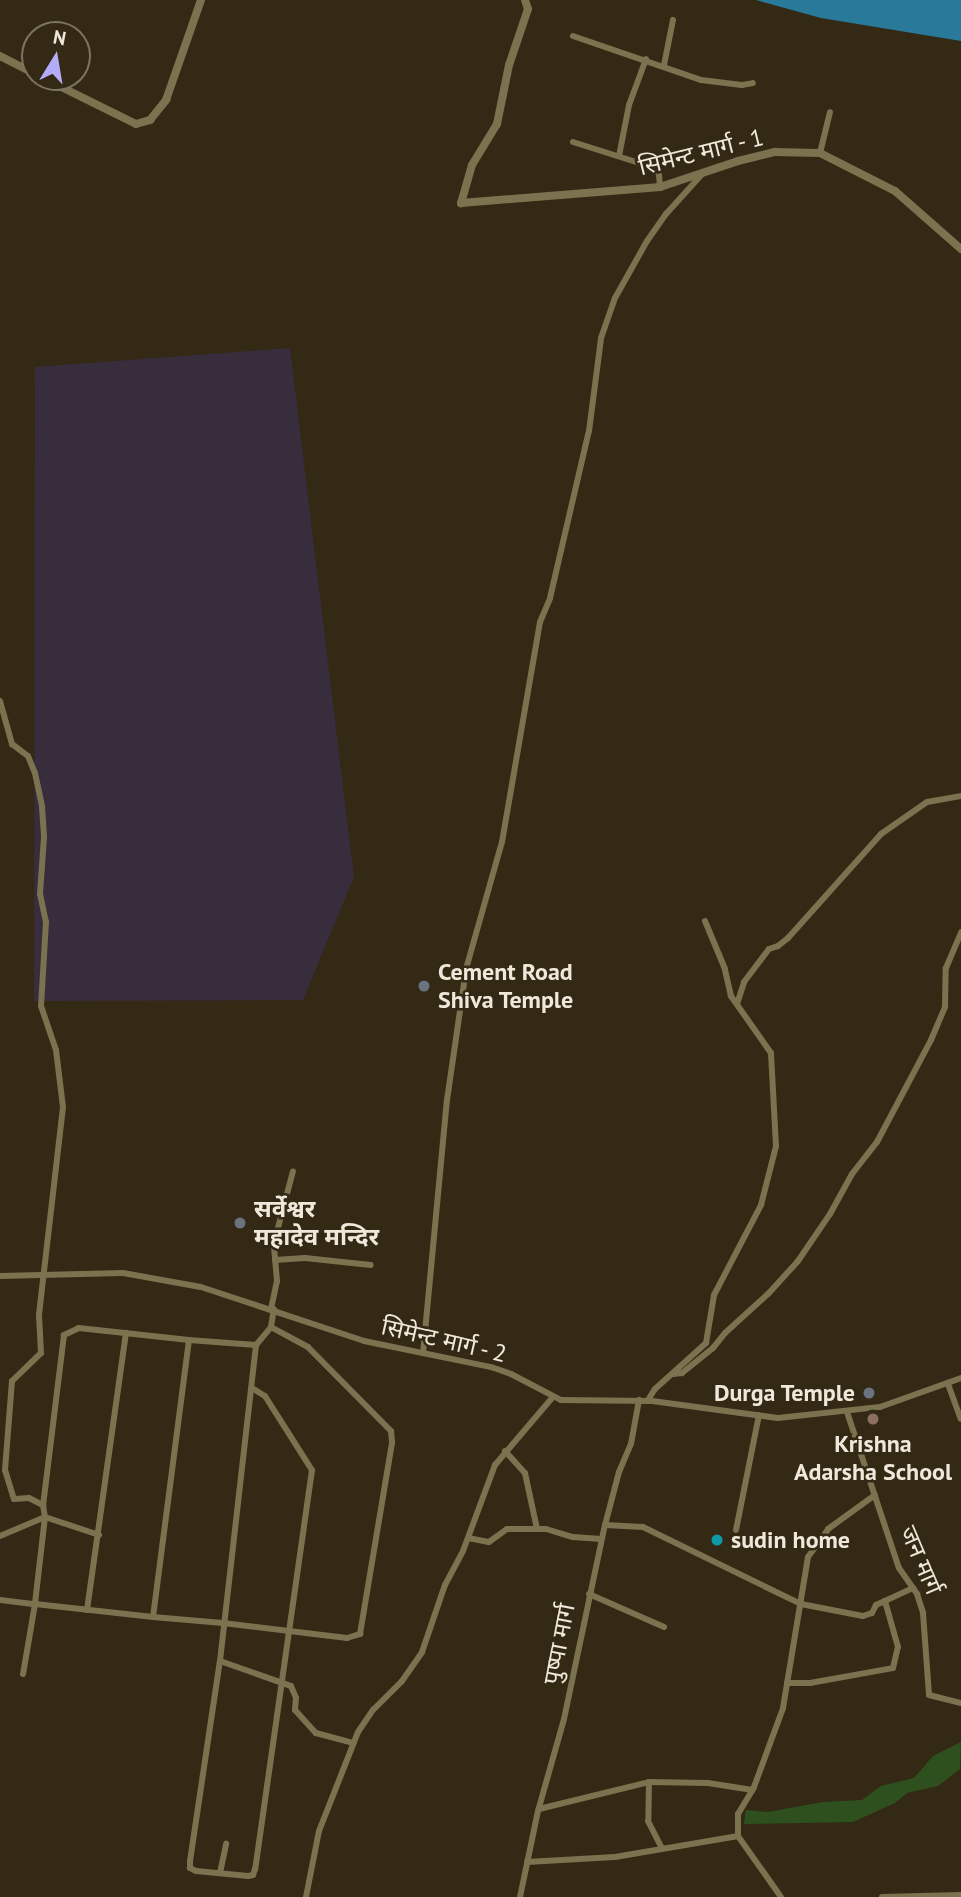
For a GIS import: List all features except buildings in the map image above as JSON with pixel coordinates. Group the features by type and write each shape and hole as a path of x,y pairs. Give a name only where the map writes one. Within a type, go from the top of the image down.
{"street":[{"path":"69,91 136,124 150,120 166,100 201,0"},
{"name":"सिमेन्ट मार्ग - 1","path":"526,0 528,9 511,56 497,124 472,165 461,202 660,187 775,152 820,153 895,191 961,249"},
{"path":"664,65 673,20"},
{"path":"573,36 707,81 742,85 753,83"},
{"path":"0,56 21,67"},
{"path":"619,156 629,105 646,60"},
{"path":"820,153 830,112"},
{"path":"573,142 658,170 660,187"},
{"path":"423,1353 447,1100 466,969 502,842 540,622 550,598 589,430 601,338 615,298 647,241 666,214 703,172"},
{"path":"0,701 12,744 28,756 35,773 42,807 44,837 40,894 46,922 41,1006 56,1049 63,1107 46,1274 39,1315 41,1353 12,1381 5,1470 14,1499 34,1499 43,1505"},
{"path":"737,1004 744,982 769,949 788,938 881,834 927,802 961,796"},
{"path":"648,1400 706,1343 713,1295 761,1205 773,1165 776,1114 771,1099 771,1053 737,1004 705,920"},
{"path":"673,1374 682,1373 713,1348 725,1333 780,1282 807,1251 852,1174 877,1142 931,1040 945,1007 946,968 961,932"},
{"path":"253,1388 265,1396 312,1470 253,1875 196,1871 190,1868 190,1861 220,1661 256,1345 271,1327 276,1295 274,1242 293,1171"},
{"path":"275,1260 305,1258 371,1265"},
{"name":"सिमेन्ट मार्ग - 2","path":"0,1276 123,1273 201,1287 363,1341 511,1374 552,1398 648,1400 778,1418 880,1407 961,1378"},
{"path":"0,1600 288,1630 347,1639 360,1634 392,1442 391,1431 308,1347 271,1327"},
{"path":"23,1674 35,1605 45,1517 43,1505 64,1335 79,1328 256,1345"},
{"path":"87,1610 126,1333"},
{"path":"153,1617 189,1340"},
{"path":"948,1384 961,1419"},
{"path":"306,1897 319,1831 354,1743 373,1710 402,1681 422,1651 445,1585 468,1538 495,1465 552,1398"},
{"name":"पुष्पा मार्ग","path":"520,1897 539,1809 564,1719 601,1539 619,1472 631,1444 639,1400"},
{"name":"जन मार्ग","path":"847,1412 899,1568 913,1588 923,1613 929,1695 961,1703"},
{"path":"736,1530 760,1415"},
{"path":"505,1451 525,1474 537,1529"},
{"path":"781,1897 738,1836 738,1814 752,1790 783,1708 808,1557 817,1540 875,1495"},
{"path":"0,1536 45,1517 99,1535"},
{"path":"605,1525 643,1527 801,1604 863,1616 872,1614 876,1605 913,1588"},
{"path":"468,1538 488,1542 507,1529 537,1529 573,1538 601,1539"},
{"path":"589,1594 664,1627"},
{"path":"787,1683 810,1683 893,1668 898,1647 885,1601"},
{"path":"220,1661 291,1686 296,1698 295,1710 316,1733 354,1743"},
{"path":"649,1782 648,1821 662,1849"},
{"path":"539,1809 649,1782 708,1783 752,1790"},
{"path":"527,1862 615,1857 738,1836"},
{"path":"220,1873 226,1844"},
{"path":"882,1897 961,1895"}],"shaded area":[{"path":"290,348 354,877 303,1000 34,1001 35,367"}],"green space":[{"path":"961,1742 960,1769 938,1786 907,1793 895,1803 853,1822 744,1824 746,1810 768,1812 823,1802 862,1800 881,1786 914,1778 933,1756"}],"water":[{"path":"756,0 961,0 961,41 821,18"}],"place":[{"name":"Cement Road Shiva Temple","path":"424,986"},
{"name":"सर्वेश्वर महादेव मन्दिर","path":"240,1223"},
{"name":"Durga Temple","path":"869,1393"},
{"name":"Krishna Adarsha School","path":"873,1419"},
{"name":"sudin home","path":"717,1540"}]}
